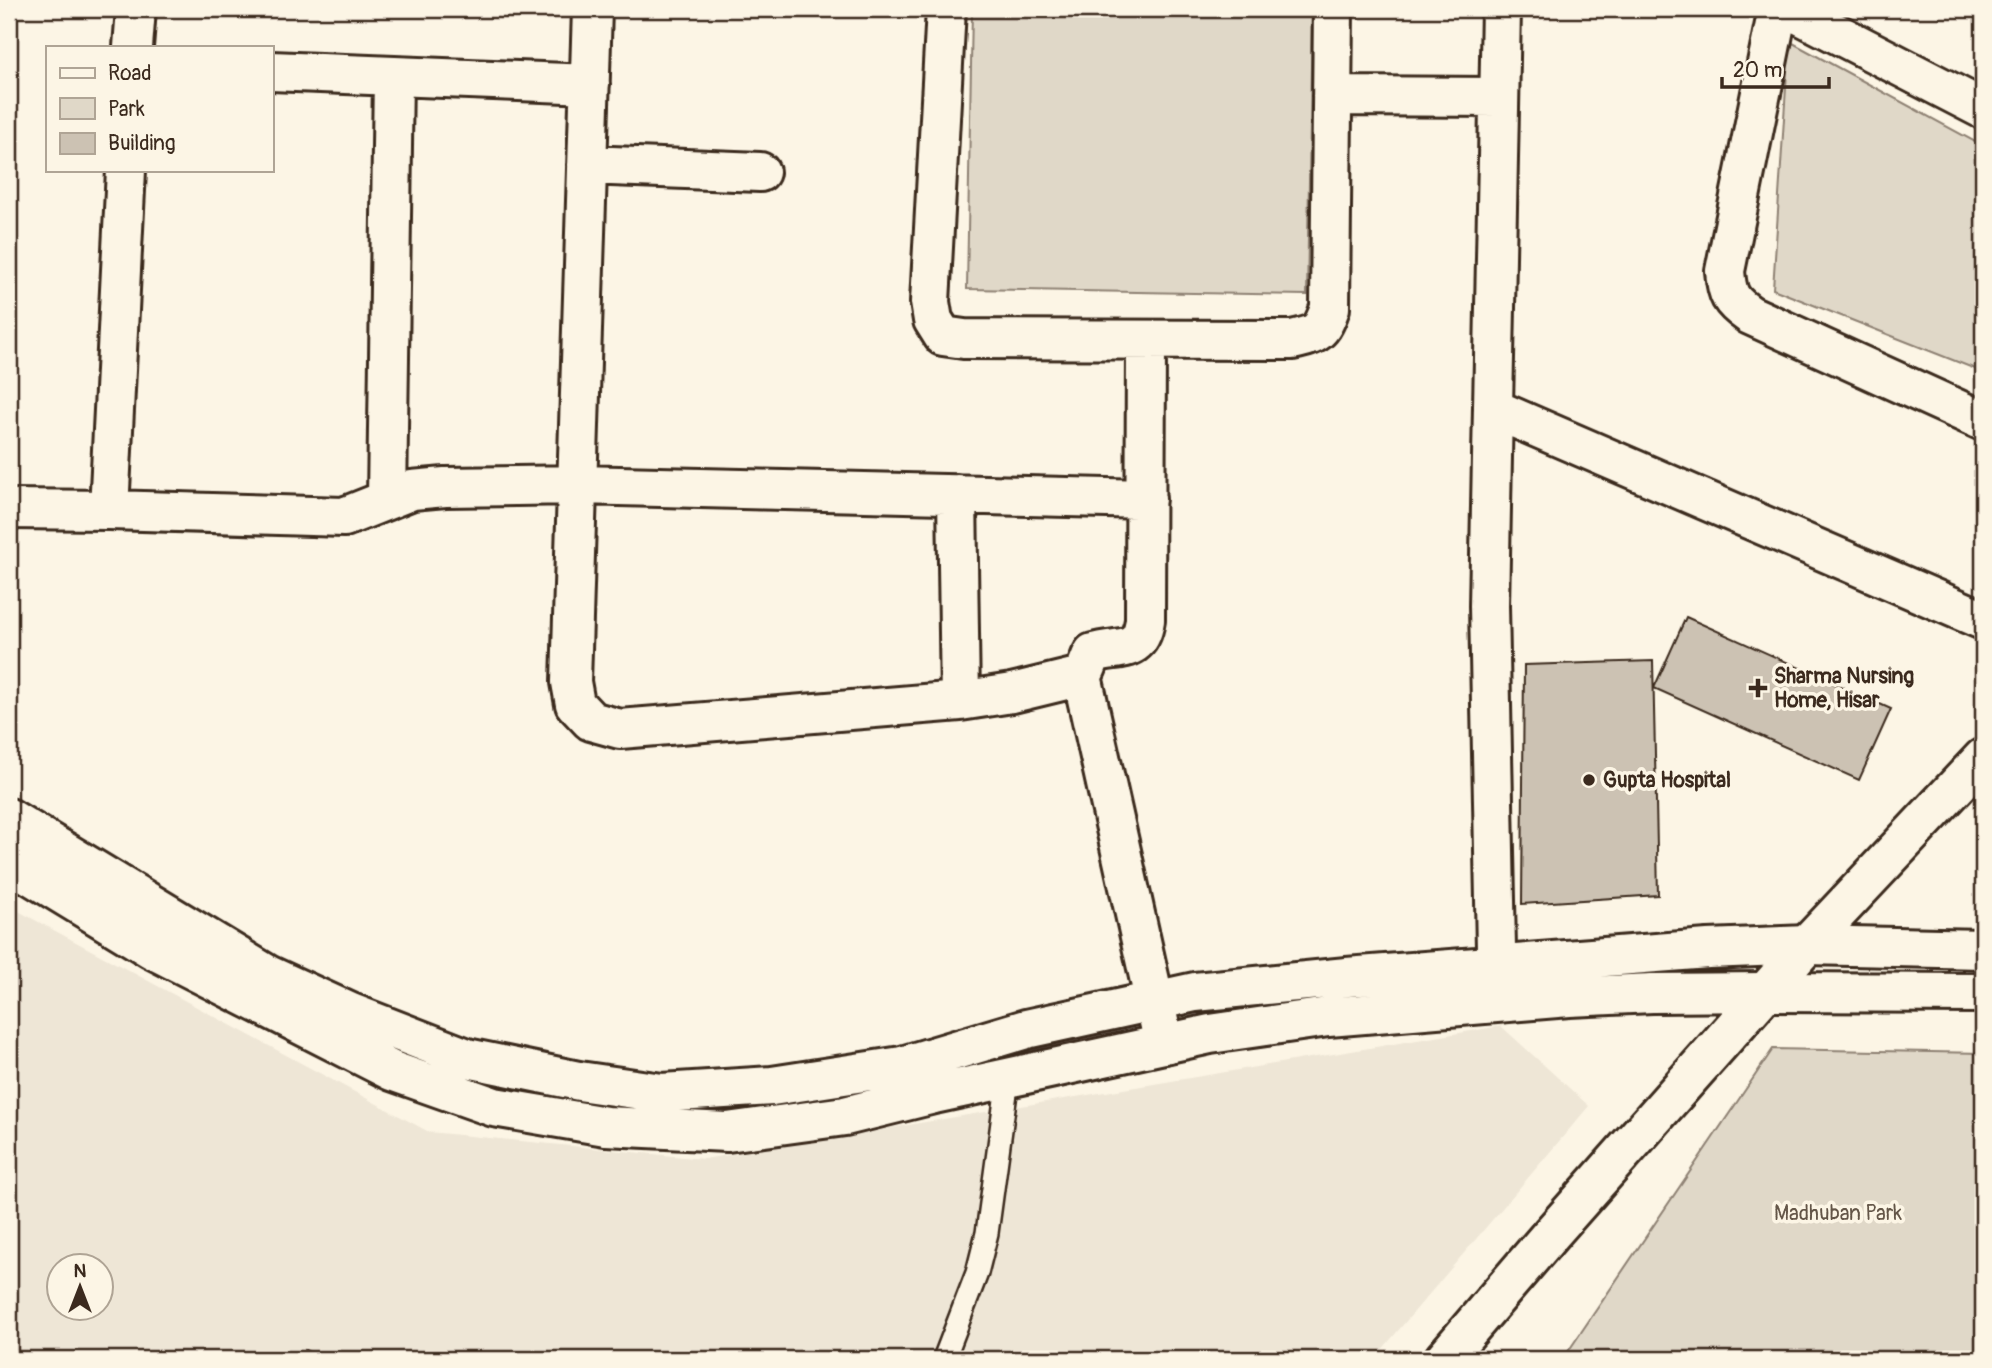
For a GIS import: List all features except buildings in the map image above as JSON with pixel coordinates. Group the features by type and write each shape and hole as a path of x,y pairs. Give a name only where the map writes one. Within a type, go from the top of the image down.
{"street":[{"path":"133,46 136,9"},
{"path":"592,9 571,682 575,704 591,721 620,729 960,701 1012,693 1082,676 1093,653 1128,647 1139,641 1143,631 1146,341"},
{"path":"946,9 930,302 933,320 943,336 964,339 1146,341 1292,341 1313,335 1324,325 1330,307 1333,9"},
{"path":"1497,1004 1489,606 1501,9"},
{"path":"1778,9 1725,271 1726,289 1733,304 1750,315 1983,421"},
{"path":"1789,9 1983,109"},
{"path":"273,71 590,84"},
{"path":"387,499 393,76"},
{"path":"1332,96 1499,97"},
{"path":"587,165 760,172"},
{"path":"109,510 126,172"},
{"path":"1494,409 1983,620"},
{"path":"9,509 344,517 412,490 445,486 578,485 1146,499"},
{"path":"957,494 960,701"},
{"path":"1082,676 1164,1044"},
{"path":"1444,1359 1807,945 1983,758"},
{"path":"9,818 279,980 351,1013 467,1058 579,1081 662,1093 772,1086 902,1066 1026,1029 1195,992 1347,977 1708,949 1807,945 1983,949"},
{"path":"9,862 152,949 392,1071 494,1107 606,1126 727,1132 845,1116 1210,1034 1328,1017 1569,997 1766,992 1983,993"}],"lane":[{"path":"944,1359 977,1273 984,1247 1008,1078"}],"shaded area":[{"path":"9,906 429,1132 704,1159 1501,1026 1589,1106 1374,1359 9,1359"}],"green space":[{"path":"972,9 1312,9 1307,295 967,289"},
{"path":"1789,41 1983,146 1983,372 1773,289"},
{"name":"Madhuban Park","path":"1773,1049 1983,1053 1983,1359 1563,1359"}],"place":[{"name":"Sharma Nursing Home, Hisar","path":"1758,688"},
{"name":"Gupta Hospital","path":"1589,780"}]}
